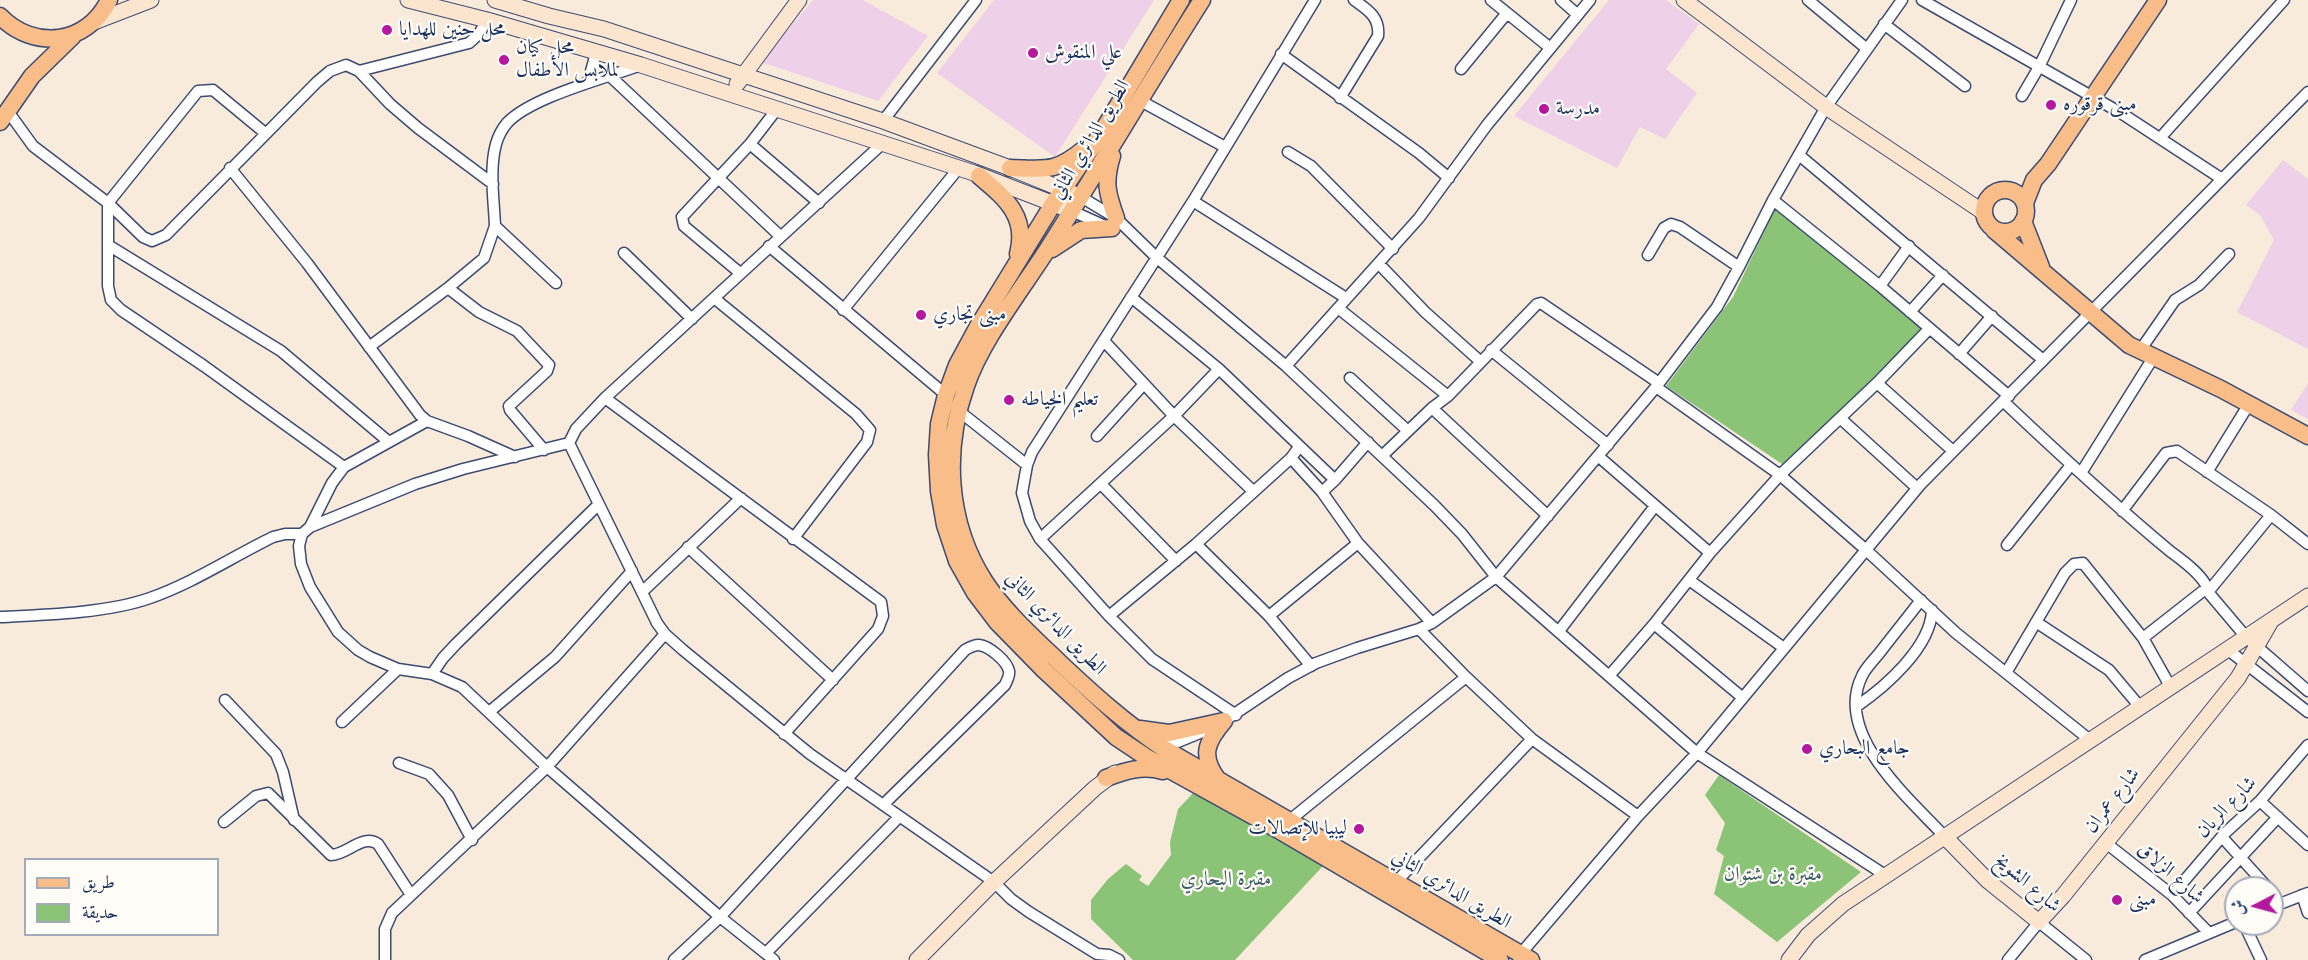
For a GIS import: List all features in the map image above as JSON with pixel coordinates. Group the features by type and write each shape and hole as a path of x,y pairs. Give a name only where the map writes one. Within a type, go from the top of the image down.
{"main road":[{"path":"4,116 32,76 75,34 94,22 109,0"},
{"name":"الطريق الدائري الثاني","path":"1180,0 1099,137 1053,204 957,365 946,394 939,424 937,455 939,491 945,525 957,561 975,593 997,622 1044,670 1116,737 1146,757 1500,960"},
{"name":"الطريق الدائري الثاني","path":"1202,0 980,356 966,384 958,411 951,451 952,488 969,552 986,582 1009,613 1086,688 1130,726 1163,748 1396,882 1522,958"},
{"path":"2041,268 2024,221 2025,204 2034,180 2048,164 2094,98 2158,0"},
{"path":"0,18 13,28 35,37 59,38 75,34"},
{"path":"1044,255 1081,230 1114,223 1106,176 1118,135"},
{"path":"1010,168 1049,169 1063,165 1099,137"},
{"path":"2048,164 1996,191 1986,200 1983,212 1985,219 1994,230 2041,268 2116,336 2146,355 2249,404 2308,436"},
{"path":"979,176 1005,198 1020,225 1022,241 1016,265"},
{"path":"1996,191 2003,189 2016,193 2025,204"},
{"path":"1994,230 2008,232 2024,221"},
{"path":"1130,726 1149,731 1169,732 1230,718"},
{"path":"1218,780 1211,771 1207,750 1210,740 1230,718"},
{"path":"1106,778 1122,759 1121,744 1116,737"},
{"path":"1106,778 1122,772 1145,768 1182,776"}],"street":[{"path":"94,22 151,0"},
{"path":"408,0 641,64 979,176 1053,204 1076,204 1114,223"},
{"path":"495,0 604,29 883,121 1063,188 1076,204 1114,223 1134,237 1286,366 1383,455 1461,534 1496,577 1697,753 1885,875"},
{"path":"731,94 799,0"},
{"path":"883,121 976,0"},
{"path":"1340,98 1378,36 1377,19 1354,0"},
{"path":"1491,0 1549,47"},
{"path":"1560,0 1578,15"},
{"path":"1286,366 1393,249 1549,47 1590,0"},
{"path":"1684,0 1826,106 1983,212"},
{"path":"1808,0 1867,49"},
{"path":"920,959 994,882 1106,778 1163,748 1230,718 1288,678 1311,666 1432,623 1496,577 1658,385 1717,307 1826,106 1902,0"},
{"path":"1922,0 2161,137 2222,179"},
{"path":"2022,96 2039,67 2071,0"},
{"path":"2161,137 2284,0"},
{"path":"1230,718 1152,658 1109,616 1040,539 1030,521 1022,493 1032,452 1193,201 1311,1"},
{"path":"1461,69 1507,13"},
{"path":"359,71 469,43 487,20"},
{"path":"1884,24 1965,86"},
{"path":"588,82 596,53"},
{"path":"1281,54 1419,153 1449,178"},
{"path":"369,347 484,258 495,226 493,159 497,142 505,125 529,108 588,82 641,64"},
{"path":"4,116 33,146 108,203 143,237 152,241 159,240 166,235 265,133 330,71 346,65 359,71 390,104 418,129 493,184"},
{"path":"610,76 780,236"},
{"path":"265,133 213,90 198,91 108,203 108,286 111,300 121,310 204,366 344,467"},
{"path":"1522,958 1638,816 1697,753 1917,488 2006,399 2042,359 2307,94"},
{"path":"1139,100 1225,147"},
{"path":"740,273 681,222 683,215 720,178 777,109"},
{"path":"750,144 819,202"},
{"path":"0,617 72,612 147,599 196,578 273,537 306,531 415,484 463,469 569,443 576,429 605,398 882,144"},
{"path":"1288,152 1311,166 1393,249"},
{"path":"1798,155 2042,359"},
{"path":"230,168 300,254 420,416 426,421 468,436 515,457"},
{"path":"843,310 958,169"},
{"path":"1773,200 1880,286 1959,354 2071,465 2193,570 2252,642 2308,690"},
{"path":"1193,201 1346,298"},
{"path":"1648,255 1664,228 1671,224 1680,227 1739,267"},
{"path":"495,226 556,283"},
{"path":"108,245 281,351 389,442"},
{"path":"769,246 946,394"},
{"path":"1880,286 1909,246"},
{"path":"624,253 692,320"},
{"path":"2081,473 2175,300 2199,285 2229,254"},
{"path":"1379,264 1425,312 1481,362"},
{"path":"1910,312 1943,275"},
{"path":"448,288 479,312 517,331 549,365 547,371 509,406 544,450"},
{"path":"1131,297 1219,369 1335,480"},
{"path":"714,298 856,414 870,430 867,442 793,538"},
{"path":"1383,455 1432,408 1448,396 1537,304 1544,303 1780,475 1956,633 2090,741"},
{"path":"1338,308 1448,396"},
{"path":"1959,354 1992,316"},
{"path":"1610,675 1710,553 1780,475 1929,329"},
{"path":"1104,341 1174,416 1253,491"},
{"path":"1491,351 1608,445"},
{"path":"1040,539 1174,416 1219,369"},
{"path":"1350,378 1408,432"},
{"path":"1877,382 1953,451"},
{"path":"1097,436 1144,384"},
{"path":"605,398 881,602 882,622 878,629 784,734"},
{"path":"2207,472 2249,404"},
{"path":"1432,408 1548,516"},
{"path":"958,411 1027,465"},
{"path":"1840,418 1917,488"},
{"path":"426,421 344,467 332,483 299,546 301,564 310,587 338,632 358,650 398,669 432,674 462,687 547,767 720,917 770,956 899,817"},
{"path":"1322,492 1368,442"},
{"path":"569,443 598,506 657,623 665,634 784,734 845,780 884,804 899,817 994,882 1011,899 1095,957 1109,955 1119,960"},
{"path":"1109,616 1196,544 1291,458 1299,447"},
{"path":"2122,511 2169,451 2176,451 2271,515 2308,544"},
{"path":"1598,456 1710,553"},
{"path":"1291,458 1322,492 1358,543 1432,623"},
{"path":"2007,545 2071,465"},
{"path":"1101,484 1176,561"},
{"path":"642,592 741,498"},
{"path":"432,674 456,644 598,506"},
{"path":"1559,631 1655,506"},
{"path":"2143,638 2208,590 2271,515"},
{"path":"1269,616 1358,543"},
{"path":"1196,544 1269,616 1311,666"},
{"path":"688,548 833,680"},
{"path":"2006,673 2065,573 2074,564 2083,563 2143,638 2170,686"},
{"path":"489,712 555,657 632,571"},
{"path":"1689,580 1784,648"},
{"name":"شارع عمران","path":"2008,960 2063,896 2238,678 2247,665 2252,642 2272,620 2308,596"},
{"path":"1921,600 1862,675 1857,706 1859,728 1870,753 1945,837"},
{"path":"1857,706 1877,692 1925,638 1932,610"},
{"path":"2036,622 2109,670 2141,708"},
{"path":"1654,624 1743,698"},
{"path":"1419,629 1532,739 1638,816"},
{"path":"385,960 385,929 392,914 547,767 665,634"},
{"path":"1789,960 1819,924 1885,875 2141,708 2227,649 2252,642"},
{"path":"674,960 720,917 965,650 978,645 984,646 1004,661 1009,669 1005,685 884,804"},
{"path":"2227,649 2308,712"},
{"path":"342,722 398,669"},
{"path":"1290,820 1466,677"},
{"path":"225,700 276,754 283,772 294,820"},
{"path":"1396,882 1532,739"},
{"name":"شارع الريان","path":"2172,895 2222,837 2260,801 2308,745"},
{"path":"399,763 429,774 448,795 472,840"},
{"path":"224,822 256,796 268,794 331,855 340,855 367,839 378,843 411,895"},
{"path":"2260,801 2308,845"},
{"path":"2189,913 2278,817"},
{"name":"شارع الشويخ","path":"1945,837 1988,881 2086,960"},
{"path":"2222,837 2257,876"},
{"name":"شارع الزلاق","path":"2106,843 2172,895 2209,933"},
{"path":"2284,902 2305,894 2308,913"},
{"path":"2145,960 2175,955 2209,933 2224,927"},
{"path":"2250,936 2261,960"}],"shaded area":[{"path":"813,0 863,0 928,36 878,101 761,62"},
{"path":"994,0 1154,0 1055,157 937,73"},
{"path":"1609,0 1666,0 1699,24 1666,69 1697,93 1665,139 1640,127 1617,168 1514,116"},
{"path":"2283,160 2308,179 2308,349 2237,312 2274,240 2260,215 2246,205"},
{"path":"2308,383 2308,419 2291,410"}],"green space":[{"path":"1776,207 1922,329 1785,466 1666,386 1733,297"},
{"name":"مقبرة بن شتوان","path":"1719,775 1861,872 1777,942 1714,894 1724,856 1716,850 1725,823 1705,795"},
{"name":"مقبرة البحاري","path":"1195,791 1323,866 1235,960 1133,960 1091,919 1091,900 1108,879 1126,864 1142,876 1139,880 1148,886 1171,855 1170,842 1178,809"}],"place":[{"name":"محل حنين للهدايا","path":"387,30"},
{"name":"علي المنقوش","path":"1033,53"},
{"name":"محل كيان لملابس الأطفال","path":"504,60"},
{"name":"مبنى قرقوره","path":"2051,105"},
{"name":"مدرسة","path":"1544,109"},
{"name":"مبنى تجاري","path":"921,315"},
{"name":"تعليم الخياطه","path":"1009,400"},
{"name":"جامع البحاري","path":"1807,749"},
{"name":"ليبيا للإتصالات","path":"1359,829"},
{"name":"مبنى","path":"2117,900"}]}
